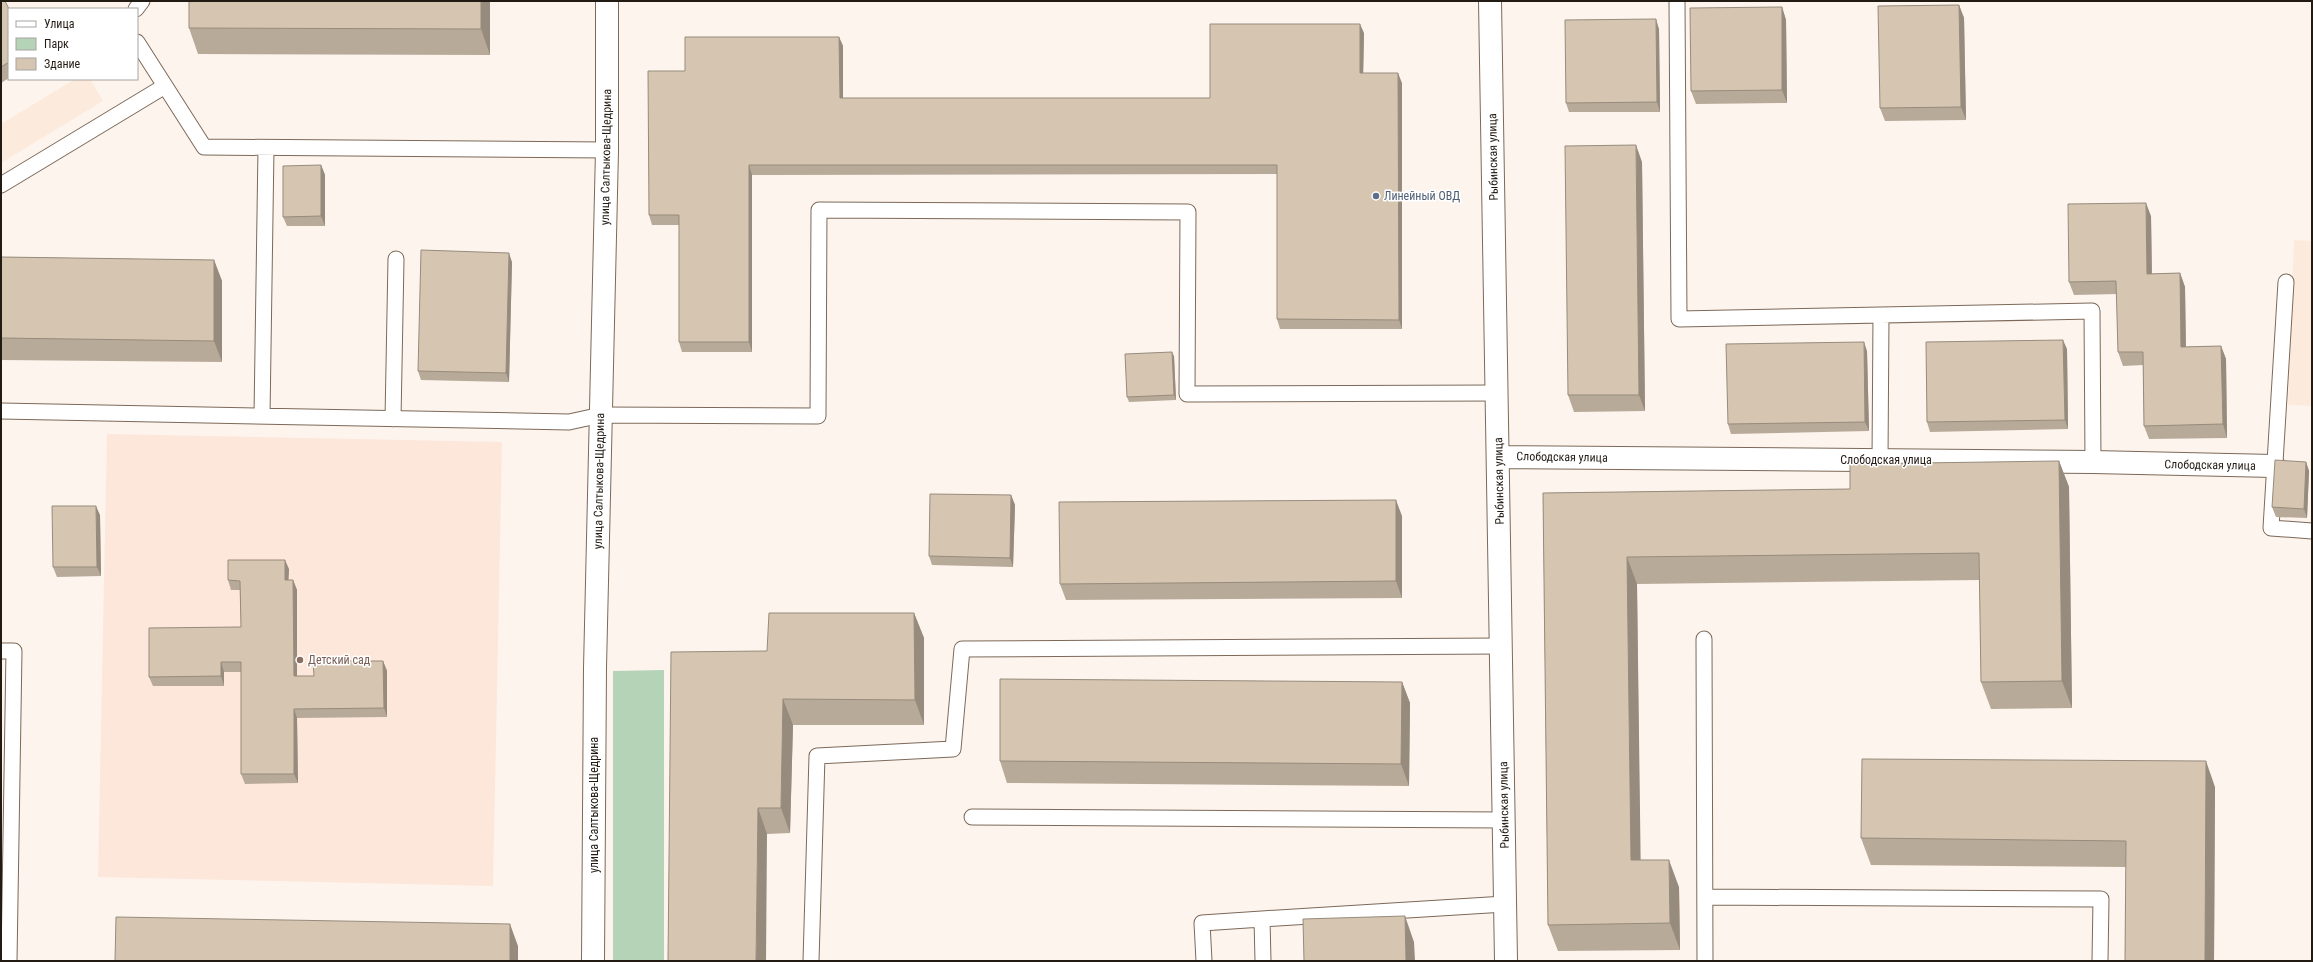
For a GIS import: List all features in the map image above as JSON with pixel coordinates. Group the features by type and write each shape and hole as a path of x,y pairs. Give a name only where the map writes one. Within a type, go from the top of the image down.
{"street":[{"name":"улица Салтыкова-Щедрина","path":"594,961 595,668 607,150 607,1"},
{"name":"Рыбинская улица","path":"1490,1 1502,646 1506,961"},
{"name":"Слободская улица","path":"1498,457 2093,462 2274,466"}],"lane":[{"path":"1677,1 1679,319 2092,311 2093,462"},
{"path":"138,44 204,147 607,150"},
{"path":"1,185 165,86"},
{"path":"262,416 266,148"},
{"path":"1,411 569,422 601,415 818,416 819,210 1188,212 1187,394 1497,393"},
{"path":"393,419 396,259"},
{"path":"2286,282 2271,528 2312,531"},
{"path":"1880,460 1881,315"},
{"path":"1704,639 1705,961"},
{"path":"811,961 817,756 953,748 962,649 1502,646"},
{"path":"1,651 14,650 8,961"},
{"path":"972,817 1504,820"},
{"path":"1705,897 2101,899 2100,961"},
{"path":"1204,961 1202,923 1505,904"},
{"path":"1262,919 1263,961"}],"shaded area":[{"path":"73,80 91,80 103,101 1,163 1,124"},
{"path":"2294,240 2312,241 2312,406 2288,405"},
{"name":"Детский сад","path":"107,434 502,442 493,886 98,877"}],"green space":[{"path":"664,670 664,961 613,961 613,671"}],"building":[{"path":"1,1 5,1 8,8 8,63 1,67"},
{"path":"189,1 481,1 481,29 189,28"},
{"path":"1959,5 1961,107 1880,108 1878,6"},
{"path":"1782,7 1782,90 1691,91 1690,8"},
{"path":"1656,19 1657,102 1566,103 1565,20"},
{"path":"1210,24 1360,24 1360,73 1398,73 1399,320 1277,319 1277,165 749,165 749,342 679,342 679,215 649,215 648,71 685,71 685,37 839,37 840,98 1210,98"},
{"path":"1636,145 1639,395 1568,395 1565,146"},
{"path":"321,165 321,216 283,217 283,166"},
{"path":"2146,203 2147,274 2180,273 2181,347 2221,346 2223,424 2144,426 2143,352 2118,352 2116,281 2069,282 2068,204"},
{"path":"421,250 509,253 506,373 418,371"},
{"path":"1,257 214,260 214,341 1,338"},
{"path":"2063,340 2065,420 1927,422 1926,342"},
{"path":"1864,342 1865,422 1728,424 1726,344"},
{"path":"1172,352 1174,395 1127,397 1125,354"},
{"path":"2275,460 2306,462 2304,509 2272,507"},
{"path":"2059,461 2062,681 1981,682 1979,553 1627,557 1631,860 1669,860 1670,923 1548,925 1543,493 1850,489 1850,464"},
{"path":"930,494 1011,495 1010,558 929,556"},
{"path":"1396,500 1396,581 1060,584 1059,502"},
{"path":"52,506 96,506 97,567 53,567"},
{"path":"228,560 285,560 285,580 293,580 294,676 314,676 313,661 383,661 384,708 294,709 294,774 241,774 241,662 221,662 221,676 149,677 149,628 241,627 240,581 228,580"},
{"path":"769,613 914,613 915,700 783,699 781,808 758,808 756,961 668,961 671,652 767,651"},
{"path":"1000,679 1402,682 1401,764 1000,761"},
{"path":"1862,759 2206,761 2205,961 2125,961 2126,841 1861,838"},
{"path":"1405,916 1406,961 1304,961 1303,919"},
{"path":"116,917 510,924 510,961 115,961"}],"place":[{"name":"Линейный ОВД","path":"1376,196"},
{"name":"Детский сад","path":"300,660"}]}
